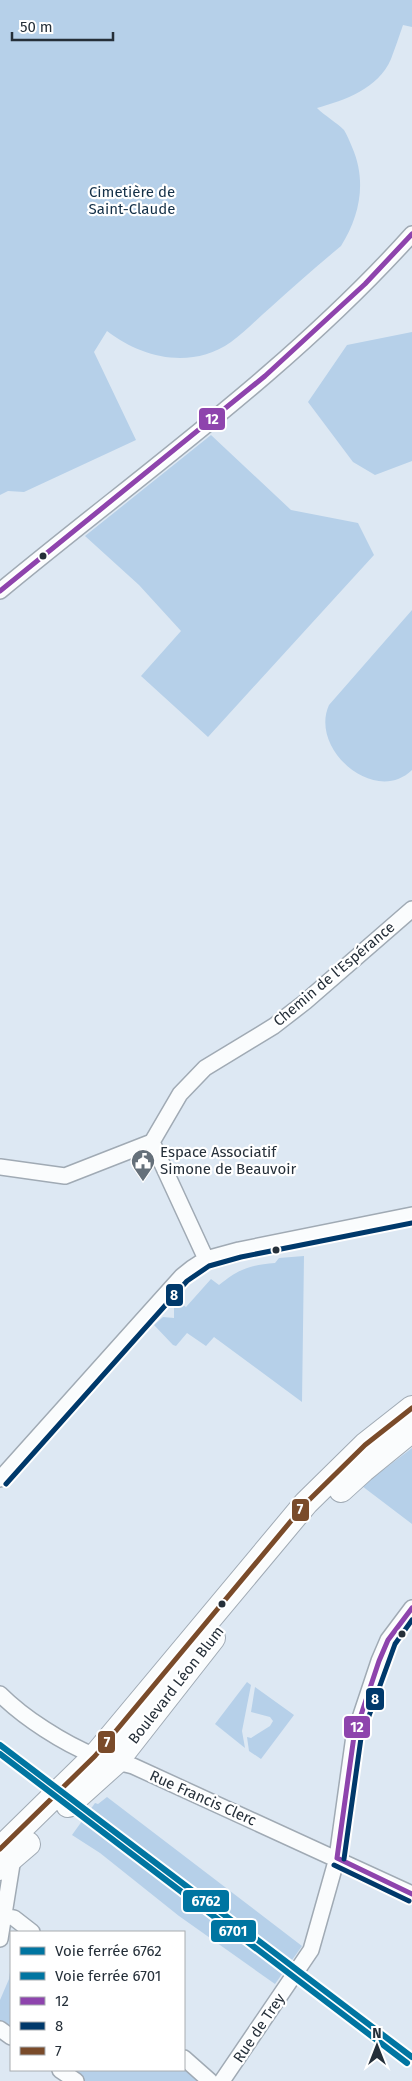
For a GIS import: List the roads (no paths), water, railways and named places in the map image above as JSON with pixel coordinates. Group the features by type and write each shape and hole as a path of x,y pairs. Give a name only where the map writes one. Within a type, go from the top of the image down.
{"main road":[{"name":"Boulevard Léon Blum","path":"105,1759 306,1503 365,1445 412,1408"},
{"name":"Boulevard Léon Blum","path":"4,1859 105,1759 223,1625 317,1514 363,1470 412,1430"}],"street":[{"path":"0,591 217,417 349,300 412,234"},
{"name":"Chemin de l'Espérance","path":"152,1142 180,1094 205,1068 274,1026 305,1002 412,909"},
{"path":"0,1167 65,1176 152,1142 206,1259"},
{"path":"0,1479 182,1276 206,1259 239,1250 412,1215"},
{"name":"Boulevard Léon Blum","path":"363,1470 412,1437"},
{"name":"Rue de Trey","path":"222,2081 311,1950 337,1858 354,1736 378,1661 388,1640 412,1608"},
{"name":"Rue Francis Clerc","path":"0,1694 15,1708 42,1726 105,1759 133,1766 412,1894"},
{"path":"0,1939 4,1916 4,1859"},
{"path":"4,1916 14,1918 31,1931"},
{"path":"185,2059 210,2081"},
{"path":"61,2071 76,2081"}],"rail line":[{"name":"6762","path":"0,1745 412,2057"},
{"name":"6701","path":"0,1754 407,2063"}],"place":[{"name":"Espace Associatif Simone de Beauvoir","path":"143,1182"}],"park label":[{"name":"Cimetière de Saint-Claude","path":"132,200"}]}
